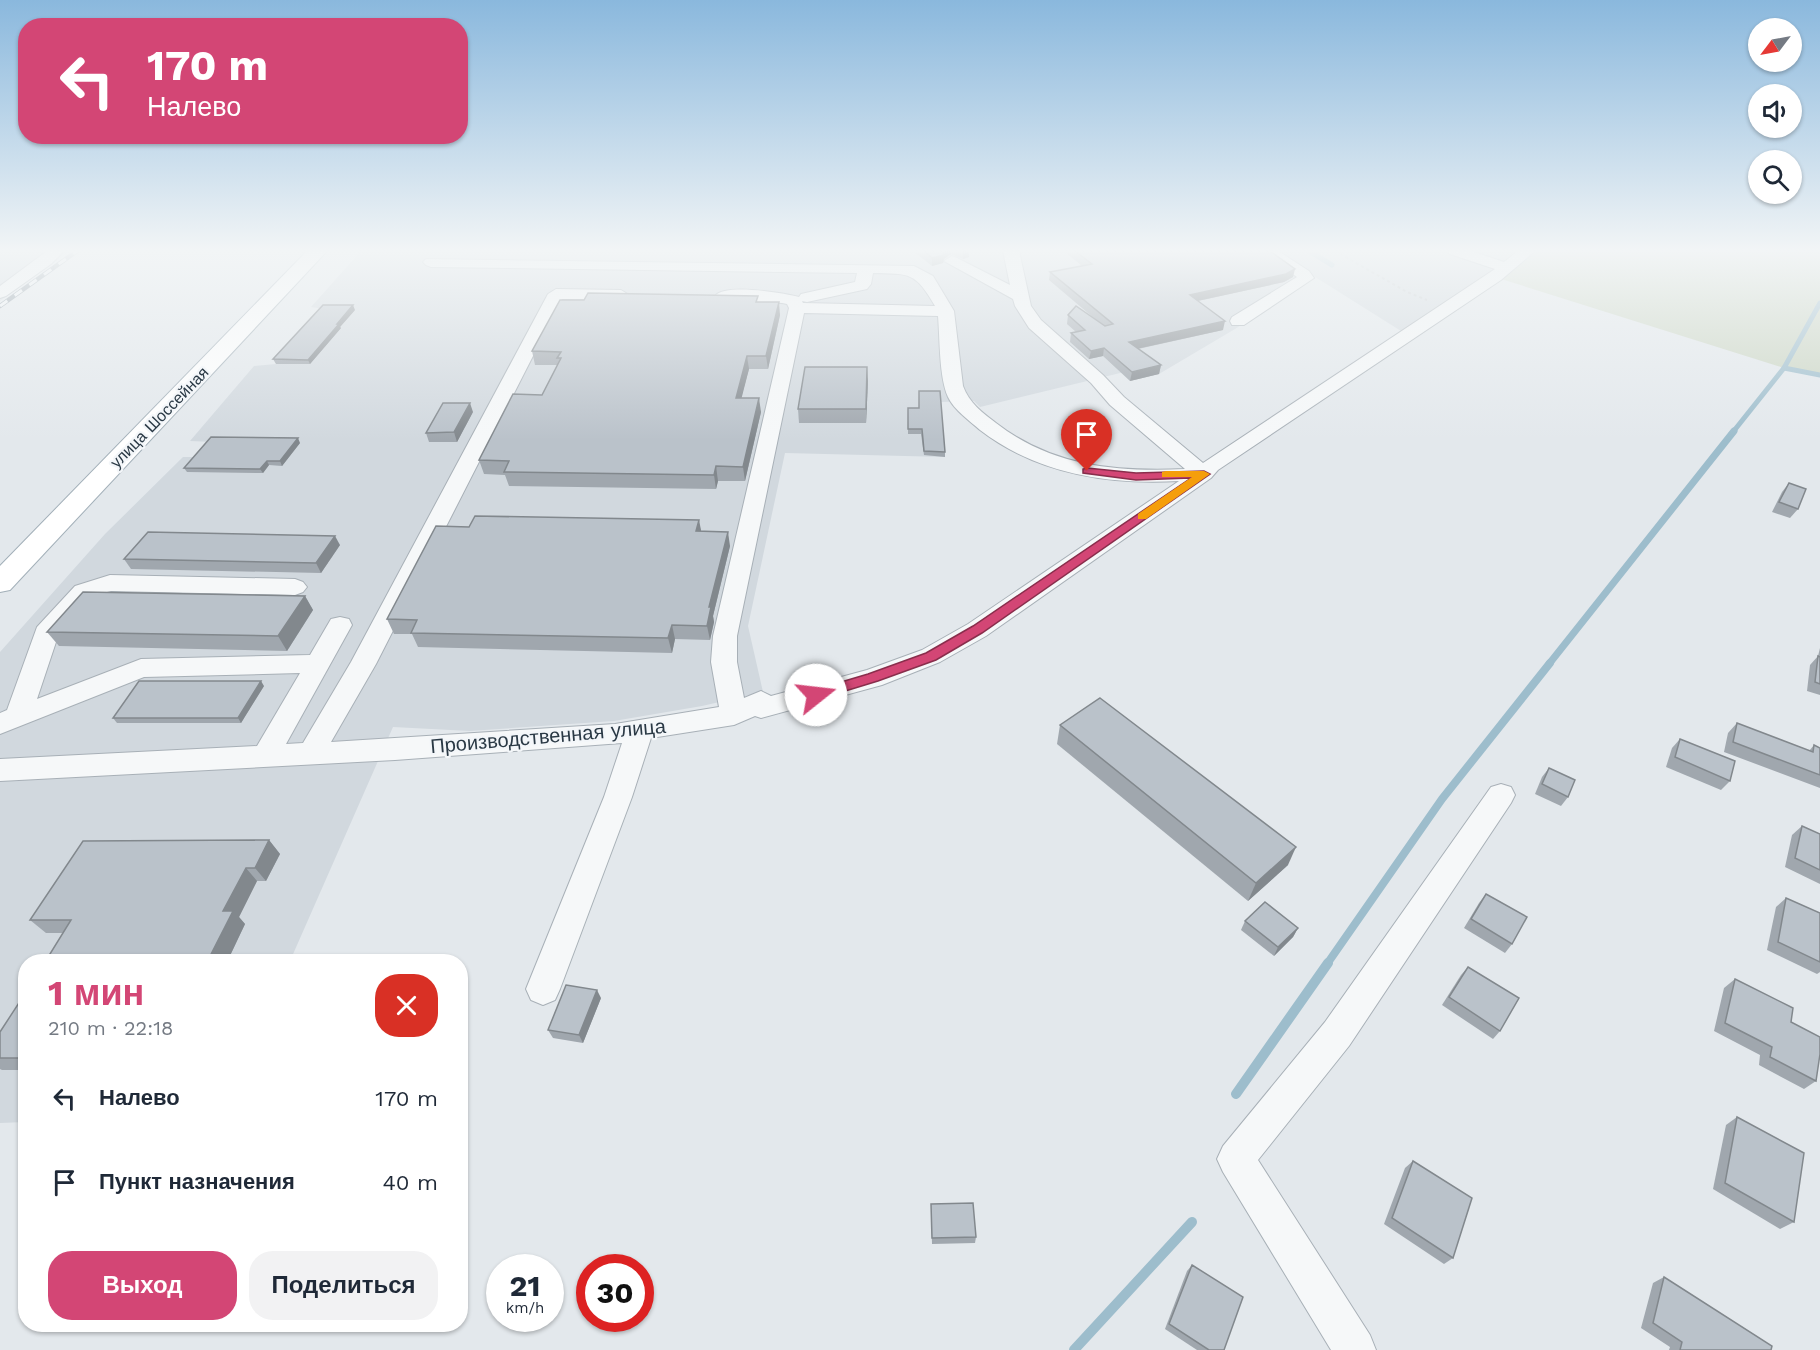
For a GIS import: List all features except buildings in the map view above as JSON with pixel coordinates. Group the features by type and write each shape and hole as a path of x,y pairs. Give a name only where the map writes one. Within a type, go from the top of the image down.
{"main road":[{"name":"улица Шоссейная","path":"0,583 258,314"}],"street":[{"path":"311,753 363,664 546,314"},
{"path":"734,715 724,662 725,636 796,314"},
{"path":"946,314 954,386 958,398 981,420 1011,442 1044,459 1101,474 1147,477 1204,474"},
{"path":"1028,314 1039,328 1097,379 1117,401 1204,474"},
{"path":"1238,321 1249,314"},
{"name":"Производственная улица","path":"0,770 615,734 734,715 761,701 761,708 873,678 931,657 977,630 1204,474 1211,466 1409,336 1438,314"},
{"path":"9,721 50,627 83,591 110,583 295,587"},
{"path":"266,755 340,625"},
{"path":"9,721 141,669 317,664"},
{"path":"543,989 618,797 640,730"},
{"path":"1355,1350 1236,1159 1337,1034 1501,795"}],"shaded area":[{"path":"320,314 1258,314 1159,374 1149,366 980,407 974,401 941,402 945,457 785,453 748,626 763,692 702,706 614,721 470,731 393,727 293,954 18,954 18,1122 0,1123 0,652 105,534 183,457 200,457 214,442 190,441 254,366 276,364"},
{"path":"1374,314 1438,314 1409,336"}],"green space":[{"path":"1613,314 1820,314 1820,375 1784,368"}],"waterway":[{"path":"1784,368 1814,314"},
{"path":"1733,432 1784,368"},
{"path":"1784,368 1820,375"},
{"path":"1549,664 1734,431"},
{"path":"1327,964 1442,799 1550,663"},
{"path":"1236,1094 1328,963"},
{"path":"1074,1350 1192,1222"}],"slow traffic":[{"path":"1142,517 1204,474 1166,474"}],"route":[{"path":"816,695 931,657 977,630 1204,474 1136,477 1087,471"}]}
